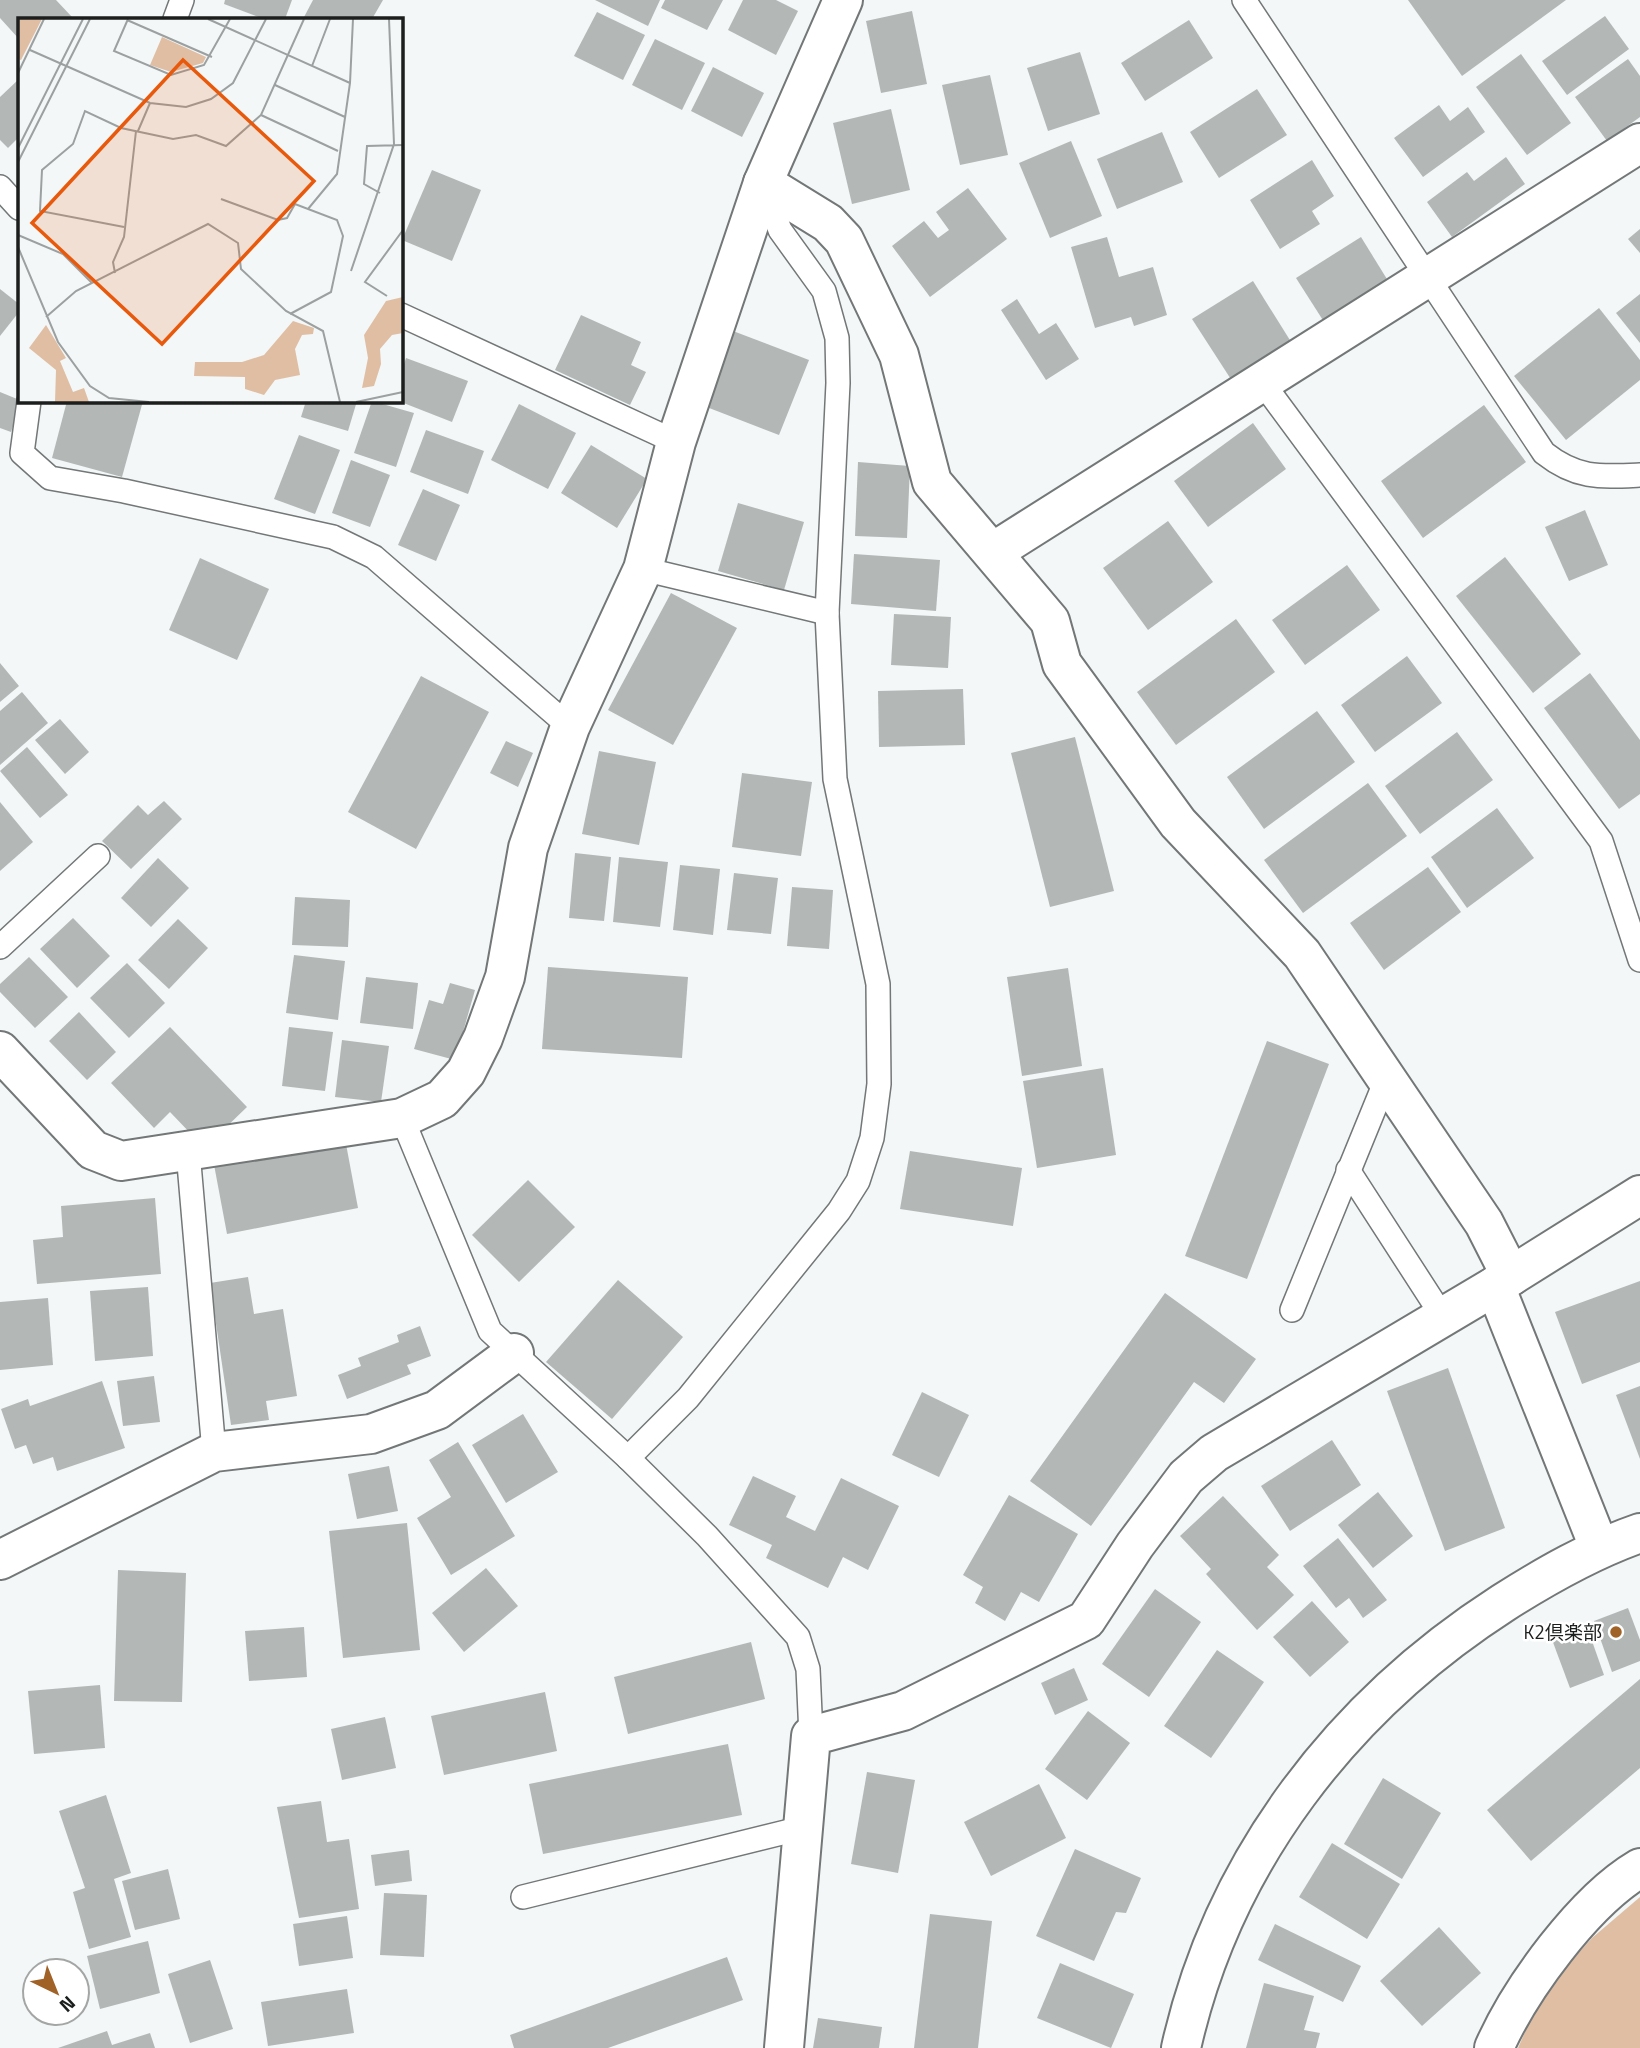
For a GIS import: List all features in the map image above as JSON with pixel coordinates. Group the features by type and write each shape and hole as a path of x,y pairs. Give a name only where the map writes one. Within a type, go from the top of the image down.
{"street":[{"path":"0,1051 93,1150 121,1161 402,1118 442,1099 466,1072 483,1038 505,977 528,848 570,727 643,569 676,442 763,183 843,0"},
{"path":"993,552 1640,143"},
{"path":"763,183 828,223 844,240 899,355 932,482 1050,621 1062,664 1171,813 1302,954 1484,1223 1599,1547"},
{"path":"784,2048 811,1736 903,1711 1086,1620 1135,1545 1186,1477 1213,1453 1503,1281 1640,1195"},
{"path":"0,1560 214,1452 371,1434 437,1409 514,1353"},
{"path":"1181,2048 1209,1958 1241,1884 1278,1819 1326,1754 1394,1684 1475,1621 1599,1547 1640,1533"},
{"path":"1494,2048 1530,1981 1575,1926 1640,1868"}],"lane":[{"path":"175,18 182,0"},
{"path":"1244,0 1544,453 1563,468 1595,478 1640,475"},
{"path":"628,1458 688,1398 839,1211 858,1181 872,1138 879,1084 878,984 835,779 827,612 838,383 837,338 824,291 780,230 763,183"},
{"path":"0,187 18,207"},
{"path":"402,315 676,442"},
{"path":"1262,382 1601,841 1640,960"},
{"path":"29,402 22,453 50,478 124,491 333,537 374,557 570,727"},
{"path":"643,569 827,612"},
{"path":"0,947 97,856"},
{"path":"1292,1310 1386,1080"},
{"path":"402,1118 490,1331 628,1458 707,1536 798,1637 808,1669 811,1736"},
{"path":"188,1152 214,1452"},
{"path":"1349,1170 1443,1317"},
{"path":"523,1897 802,1828"}],"shaded area":[{"path":"1640,1897 1640,2048 1518,2048 1542,1993 1592,1938"}],"building":[{"path":"0,0 56,0 72,17 18,18 18,38 0,18"},
{"path":"225,0 292,0 285,18 261,18 224,4"},
{"path":"313,0 383,0 373,18 304,18"},
{"path":"595,0 660,0 648,26"},
{"path":"665,0 723,0 707,30 661,8"},
{"path":"743,0 776,0 798,11 776,55 728,30"},
{"path":"1408,0 1566,0 1462,76"},
{"path":"912,11 927,84 881,93 866,21"},
{"path":"597,12 645,35 623,80 574,56"},
{"path":"1605,16 1629,49 1567,95 1542,61"},
{"path":"1189,20 1213,58 1145,101 1121,63"},
{"path":"655,39 705,63 682,110 632,85"},
{"path":"1080,52 1100,114 1048,131 1027,68"},
{"path":"1521,54 1571,123 1527,155 1476,87"},
{"path":"1628,59 1640,76 1640,117 1607,141 1575,97"},
{"path":"713,67 764,93 742,137 691,111"},
{"path":"990,75 1008,155 960,165 942,85"},
{"path":"18,80 18,138 8,148 0,140 0,97"},
{"path":"1257,89 1287,135 1219,178 1190,132"},
{"path":"1439,105 1450,121 1468,107 1485,132 1423,177 1394,138"},
{"path":"891,109 910,190 852,204 833,123"},
{"path":"1162,132 1183,182 1117,209 1097,159"},
{"path":"1071,141 1102,216 1050,238 1019,163"},
{"path":"1506,157 1525,184 1452,237 1427,202 1467,172 1474,181"},
{"path":"1312,160 1334,196 1312,211 1320,224 1280,249 1250,200"},
{"path":"432,170 481,190 452,261 402,240"},
{"path":"968,188 1007,239 930,297 892,246 924,221 938,238 949,230 936,212"},
{"path":"1640,229 1640,253 1628,239"},
{"path":"1107,237 1119,277 1153,267 1167,315 1134,326 1131,317 1095,328 1071,247"},
{"path":"1361,237 1390,284 1326,325 1296,278"},
{"path":"1253,281 1293,345 1234,384 1192,319"},
{"path":"0,289 18,303 18,313 0,336"},
{"path":"1640,294 1640,343 1616,313"},
{"path":"1017,299 1039,334 1056,323 1079,359 1046,380 1001,310"},
{"path":"1599,308 1640,360 1640,380 1566,440 1514,376"},
{"path":"581,315 641,342 631,365 646,372 630,405 555,370"},
{"path":"733,331 809,360 779,435 704,406"},
{"path":"406,358 468,381 452,422 401,402 402,370"},
{"path":"0,392 22,402 11,432 0,428"},
{"path":"67,402 143,402 122,477 52,458"},
{"path":"306,402 357,402 348,431 301,417"},
{"path":"372,402 414,413 396,467 354,453"},
{"path":"519,404 576,433 548,489 491,460"},
{"path":"1484,405 1526,462 1423,538 1381,481"},
{"path":"1253,423 1286,469 1208,527 1174,481"},
{"path":"426,430 484,451 468,494 410,472"},
{"path":"299,435 340,450 315,514 274,499"},
{"path":"591,445 647,479 617,528 561,493"},
{"path":"351,460 390,475 370,527 332,513"},
{"path":"858,462 910,466 907,538 855,536"},
{"path":"423,489 460,505 436,561 398,545"},
{"path":"738,503 804,522 784,590 718,571"},
{"path":"1585,510 1608,565 1569,581 1545,527"},
{"path":"1168,521 1213,582 1148,630 1103,568"},
{"path":"854,554 940,560 936,611 851,604"},
{"path":"1505,557 1581,654 1533,693 1456,596"},
{"path":"200,558 269,589 237,660 169,630"},
{"path":"1347,565 1380,610 1305,665 1272,620"},
{"path":"671,593 737,628 673,745 608,710"},
{"path":"894,614 951,617 948,668 891,665"},
{"path":"1236,619 1275,672 1176,745 1137,692"},
{"path":"1407,656 1442,703 1375,752 1341,705"},
{"path":"0,663 19,686 0,702"},
{"path":"1590,673 1640,740 1640,794 1619,809 1544,708"},
{"path":"421,676 489,712 416,849 348,812"},
{"path":"963,689 965,745 879,747 878,691"},
{"path":"22,692 48,723 0,765 0,711"},
{"path":"1317,711 1355,762 1264,829 1227,777"},
{"path":"60,719 89,752 65,774 35,740"},
{"path":"1457,732 1493,780 1420,834 1385,786"},
{"path":"1075,737 1114,891 1050,907 1011,753"},
{"path":"506,741 533,753 518,787 490,773"},
{"path":"27,747 68,795 40,818 0,771"},
{"path":"599,751 656,762 639,845 582,834"},
{"path":"742,773 812,782 801,856 732,847"},
{"path":"1368,783 1407,836 1303,913 1264,860"},
{"path":"164,801 182,819 131,869 102,841 138,805 148,815"},
{"path":"0,802 33,842 0,871"},
{"path":"1497,808 1534,858 1467,908 1431,857"},
{"path":"575,853 611,857 604,921 569,918"},
{"path":"619,857 668,862 660,927 613,922"},
{"path":"158,858 189,888 151,927 121,898"},
{"path":"680,865 720,869 713,935 673,930"},
{"path":"1428,867 1461,912 1384,970 1350,923"},
{"path":"734,873 778,878 771,934 727,930"},
{"path":"792,887 833,890 829,949 787,946"},
{"path":"295,897 350,900 348,947 292,945"},
{"path":"73,918 110,956 77,988 40,949"},
{"path":"178,919 208,948 169,989 138,960"},
{"path":"294,955 345,961 338,1020 286,1013"},
{"path":"29,957 68,997 35,1028 0,992 0,984"},
{"path":"127,963 165,1003 129,1038 90,998"},
{"path":"548,967 688,977 682,1058 542,1049"},
{"path":"1068,968 1082,1066 1022,1076 1007,977"},
{"path":"366,977 418,983 413,1029 360,1023"},
{"path":"450,983 475,990 455,1060 414,1049 429,1000 443,1004"},
{"path":"79,1012 116,1052 87,1080 49,1041"},
{"path":"170,1027 247,1107 220,1133 194,1137 170,1112 154,1128 111,1083"},
{"path":"289,1027 333,1032 325,1091 282,1086"},
{"path":"342,1040 389,1046 381,1102 335,1097"},
{"path":"1267,1041 1329,1064 1247,1279 1185,1256"},
{"path":"1103,1068 1116,1155 1037,1168 1023,1081"},
{"path":"343,1128 358,1208 227,1234 212,1154"},
{"path":"910,1151 1022,1168 1013,1226 900,1209"},
{"path":"528,1180 575,1227 519,1282 472,1235"},
{"path":"155,1198 161,1274 37,1284 33,1240 63,1237 61,1206"},
{"path":"248,1277 254,1314 283,1309 297,1396 266,1401 269,1420 231,1425 210,1283"},
{"path":"618,1280 683,1337 612,1419 546,1362"},
{"path":"1640,1281 1640,1362 1582,1384 1555,1312"},
{"path":"148,1287 153,1356 95,1361 90,1291"},
{"path":"1165,1293 1256,1359 1224,1403 1194,1382 1091,1526 1030,1481"},
{"path":"48,1298 53,1365 0,1370 0,1302"},
{"path":"420,1326 431,1356 407,1365 411,1374 347,1399 338,1375 361,1366 358,1358 399,1342 397,1335"},
{"path":"1448,1368 1505,1528 1445,1551 1387,1391"},
{"path":"154,1376 160,1422 123,1426 117,1381"},
{"path":"102,1381 125,1448 57,1471 53,1457 33,1464 26,1445 15,1449 1,1409 28,1399 30,1406"},
{"path":"1640,1386 1640,1459 1616,1395"},
{"path":"922,1392 969,1415 939,1477 892,1455"},
{"path":"523,1414 558,1472 506,1503 472,1445"},
{"path":"1332,1440 1361,1485 1290,1531 1261,1486"},
{"path":"458,1442 515,1536 451,1575 417,1518 451,1497 429,1460"},
{"path":"389,1466 398,1511 357,1519 348,1474"},
{"path":"753,1476 796,1496 786,1517 815,1531 841,1478 899,1506 868,1570 843,1557 828,1588 766,1558 772,1545 729,1525"},
{"path":"1378,1492 1413,1536 1373,1568 1338,1525"},
{"path":"1009,1495 1078,1534 1039,1602 1021,1592 1005,1621 975,1603 983,1587 963,1575"},
{"path":"1223,1496 1279,1555 1267,1567 1294,1595 1257,1630 1206,1574 1211,1569 1180,1536"},
{"path":"407,1523 420,1650 343,1658 329,1531"},
{"path":"1338,1538 1387,1600 1363,1618 1349,1598 1336,1608 1303,1566"},
{"path":"486,1568 518,1606 464,1652 432,1613"},
{"path":"118,1570 186,1573 182,1702 114,1701"},
{"path":"1155,1589 1201,1622 1149,1697 1102,1664"},
{"path":"1312,1601 1349,1642 1310,1677 1273,1637"},
{"path":"1628,1608 1640,1640 1640,1661 1612,1672 1594,1621"},
{"path":"1586,1624 1604,1675 1570,1688 1551,1637"},
{"path":"304,1627 307,1677 249,1681 245,1631"},
{"path":"751,1642 765,1699 628,1734 614,1677"},
{"path":"1217,1650 1264,1682 1211,1758 1164,1726"},
{"path":"1074,1668 1088,1700 1055,1715 1041,1683"},
{"path":"1640,1679 1640,1768 1531,1861 1487,1810"},
{"path":"100,1685 105,1748 34,1754 28,1691"},
{"path":"545,1692 557,1751 444,1775 431,1716"},
{"path":"1088,1711 1130,1743 1087,1800 1045,1769"},
{"path":"385,1717 396,1768 342,1780 331,1729"},
{"path":"728,1744 742,1815 543,1854 529,1784"},
{"path":"867,1772 915,1780 898,1873 851,1864"},
{"path":"1383,1778 1441,1813 1402,1879 1344,1844"},
{"path":"1039,1784 1066,1838 991,1876 964,1822"},
{"path":"106,1795 131,1873 114,1879 131,1937 89,1949 73,1892 85,1888 59,1811"},
{"path":"321,1801 327,1842 349,1839 359,1909 299,1918 277,1807"},
{"path":"1332,1843 1400,1884 1367,1939 1299,1897"},
{"path":"1075,1849 1141,1878 1126,1913 1116,1912 1094,1961 1036,1936"},
{"path":"409,1850 412,1881 375,1886 371,1855"},
{"path":"168,1869 180,1919 135,1930 122,1881"},
{"path":"384,1893 427,1895 424,1957 380,1955"},
{"path":"930,1914 992,1921 978,2048 914,2048"},
{"path":"347,1916 353,1958 299,1966 293,1924"},
{"path":"1275,1924 1361,1966 1343,2002 1258,1960"},
{"path":"1439,1927 1481,1973 1422,2026 1380,1981"},
{"path":"148,1941 160,1993 100,2009 91,1972 91,1957 87,1956"},
{"path":"727,1957 743,2000 608,2048 514,2048 510,2035"},
{"path":"210,1960 233,2029 190,2043 168,1974"},
{"path":"1060,1963 1134,1994 1111,2048 1037,2018"},
{"path":"1264,1983 1314,1996 1304,2030 1320,2033 1316,2048 1246,2048"},
{"path":"347,1989 354,2033 268,2046 261,2002"},
{"path":"818,2018 882,2027 879,2048 813,2048"},
{"path":"107,2031 112,2045 150,2033 155,2048 58,2048"}],"place":[{"name":"K2倶楽部","path":"1616,1632"}]}
